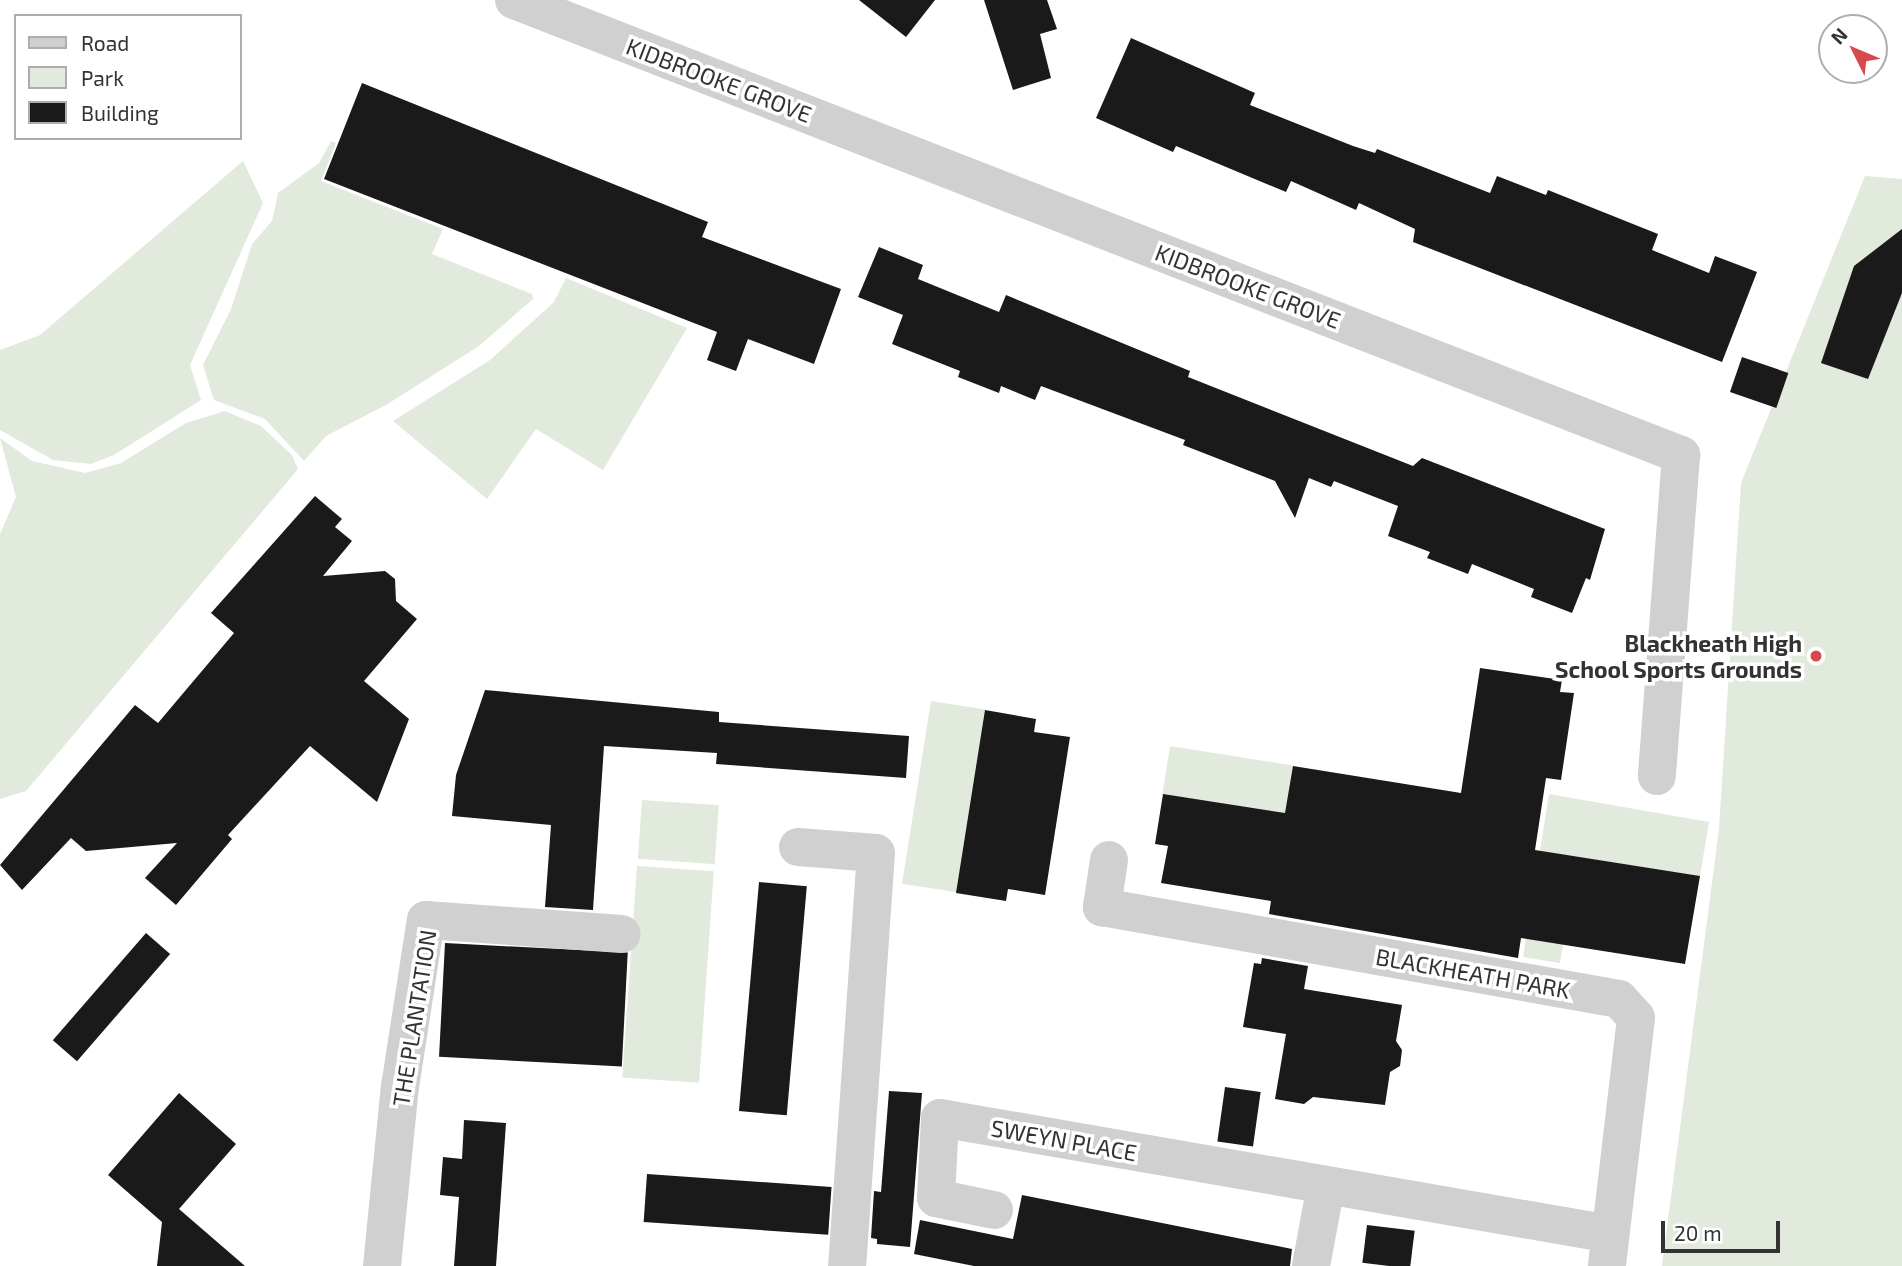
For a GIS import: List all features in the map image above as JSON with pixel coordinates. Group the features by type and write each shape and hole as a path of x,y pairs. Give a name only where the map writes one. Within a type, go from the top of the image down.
{"street":[{"name":"KIDBROOKE GROVE","path":"514,0 1681,455 1657,776"},
{"path":"798,847 876,853 847,1266"},
{"name":"BLACKHEATH PARK","path":"1109,860 1102,907 1619,999 1636,1018 1609,1250"},
{"name":"THE PLANTATION","path":"382,1266 400,1087 426,920 622,934"},
{"name":"SWEYN PLACE","path":"994,1210 936,1198 940,1118 1326,1185 1609,1250"},
{"path":"1311,1266 1326,1185"}],"green space":[{"path":"331,141 336,143 321,181 443,229 432,254 532,294 533,299 479,346 386,405 326,436 304,461 265,419 214,400 203,365 231,309 252,244 272,221 278,193 319,163"},
{"path":"243,161 263,203 190,365 201,400 114,455 91,464 53,460 0,430 0,350 40,335"},
{"path":"1865,176 1902,179 1902,1266 1662,1266 1719,829 1741,483"},
{"path":"566,278 687,328 603,470 536,429 487,499 393,421 490,360 554,302"},
{"path":"225,411 261,426 292,455 298,469 26,791 0,799 0,534 16,497 0,438 32,461 85,473 121,463 186,423"},
{"path":"931,701 985,710 956,892 902,884"},
{"path":"1170,746 1293,766 1286,814 1162,794"},
{"path":"1549,794 1709,822 1700,876 1578,857 1560,963 1523,957"},
{"path":"642,800 719,805 715,864 638,859"},
{"path":"637,866 714,871 699,1083 622,1077"}],"building":[{"path":"859,0 935,0 906,37"},
{"path":"984,0 1047,0 1057,29 1040,34 1051,78 1013,90"},
{"path":"1131,38 1255,93 1250,105 1353,146 1375,153 1377,149 1490,193 1497,176 1546,195 1548,190 1658,234 1652,250 1709,273 1715,256 1757,272 1722,362 1413,242 1415,229 1359,203 1356,210 1291,181 1286,192 1176,146 1173,152 1096,118"},
{"path":"362,83 708,222 702,237 841,289 814,364 748,339 736,371 707,360 717,332 324,179"},
{"path":"1902,229 1902,293 1868,379 1821,363 1854,266"},
{"path":"879,247 923,265 918,279 999,312 1006,295 1190,371 1188,377 1413,466 1422,458 1605,529 1590,580 1586,578 1572,613 1531,597 1534,589 1472,564 1468,574 1427,558 1430,552 1388,536 1398,506 1334,481 1331,487 1309,478 1295,518 1275,481 1183,445 1185,440 1041,386 1035,400 1001,386 999,393 958,377 960,371 892,344 903,315 858,297"},
{"path":"1742,357 1788,373 1776,408 1730,392"},
{"path":"315,496 342,519 335,527 352,541 323,576 385,571 395,579 396,601 417,619 364,681 409,719 377,802 310,746 228,835 232,839 176,905 145,878 177,843 86,851 71,838 22,890 0,865 135,705 158,723 234,633 211,613"},
{"path":"1480,668 1562,680 1560,692 1574,693 1561,780 1546,778 1535,850 1700,876 1685,964 1521,938 1518,958 1269,914 1271,901 1161,883 1168,846 1155,844 1163,794 1285,813 1293,766 1461,793"},
{"path":"485,690 719,712 719,722 909,736 906,778 716,764 717,753 604,746 593,910 545,907 551,825 452,816 456,775"},
{"path":"985,710 1036,719 1034,732 1070,737 1045,895 1008,889 1006,901 956,893"},
{"path":"759,882 807,886 787,1115 739,1111"},
{"path":"146,933 170,954 77,1061 53,1040"},
{"path":"445,943 628,953 622,1066 439,1057"},
{"path":"1262,958 1308,966 1304,989 1402,1005 1396,1041 1402,1050 1400,1066 1390,1072 1385,1105 1313,1097 1304,1104 1275,1099 1286,1034 1243,1027 1254,963 1261,964"},
{"path":"1225,1087 1261,1092 1253,1146 1217,1141"},
{"path":"889,1091 922,1093 910,1247 877,1244 877,1239 871,1238 874,1191 881,1192"},
{"path":"179,1093 236,1144 179,1209 245,1266 157,1266 162,1222 108,1175"},
{"path":"464,1120 506,1123 496,1266 454,1266 459,1197 440,1195 443,1157 462,1159"},
{"path":"647,1174 832,1187 828,1235 644,1222"},
{"path":"1022,1195 1292,1249 1290,1266 974,1266 914,1254 920,1220 1013,1239"},
{"path":"1367,1225 1415,1231 1410,1266 1362,1263"}],"place":[{"name":"Blackheath High School Sports Grounds","path":"1816,656"}]}
